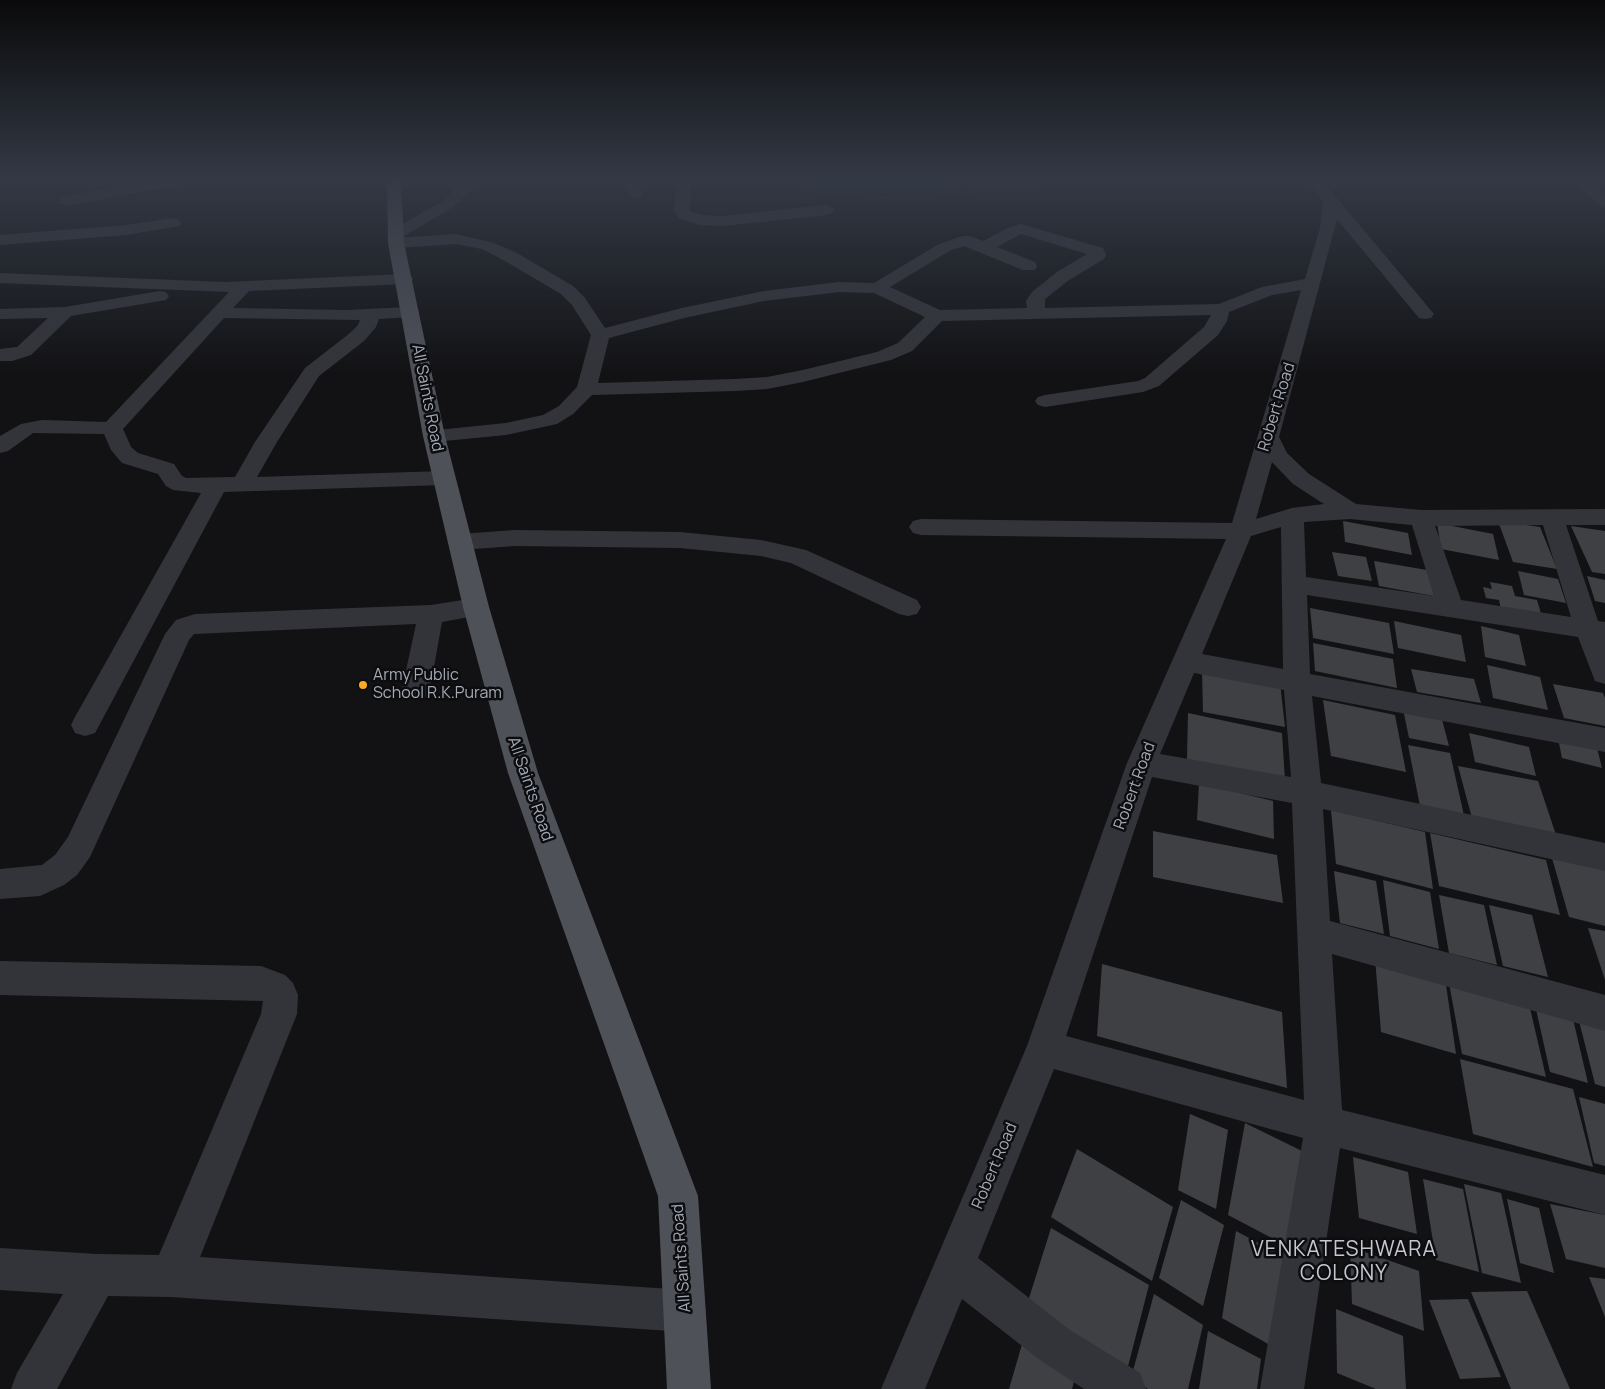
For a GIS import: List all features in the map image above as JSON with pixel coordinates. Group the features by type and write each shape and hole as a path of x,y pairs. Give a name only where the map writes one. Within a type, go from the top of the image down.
{"main road":[{"name":"All Saints Road","path":"398,244 434,436 476,607 523,773 678,1196 690,1389"}],"street":[{"path":"434,436 506,429 550,420 566,410 587,389 600,335 579,302 567,290 511,257 481,244"},
{"path":"877,288 920,270 954,244"},
{"path":"977,244 1030,266"},
{"path":"984,247 990,244"},
{"path":"1037,312 1035,301 1046,290 1063,276 1098,255 1097,252 1072,244"},
{"name":"Robert Road","path":"903,1389 1044,1048 1142,763 1241,531 1323,244"},
{"path":"1366,244 1425,314"},
{"path":"1080,266 1096,272"},
{"path":"0,278 234,287 404,279"},
{"path":"600,335 682,313 764,296 839,287 877,288 937,316 1037,312 1222,309 1268,291 1312,283"},
{"path":"1029,284 1046,290"},
{"path":"0,314 65,312 234,287"},
{"path":"112,428 219,312 234,287"},
{"path":"1045,401 1143,386 1152,382 1212,331 1222,309"},
{"path":"0,355 12,355 24,351 65,312"},
{"path":"219,312 302,315 410,312"},
{"path":"242,484 266,442 312,372 358,337 367,327 371,314"},
{"path":"587,389 735,385 767,383 803,376 884,356 905,347 937,316"},
{"path":"0,446 28,428 59,425 112,428"},
{"path":"112,428 122,450 130,458 166,469 174,481 181,485 444,478"},
{"path":"1267,435 1278,456 1301,479 1350,511"},
{"path":"85,725 217,484"},
{"path":"921,526 1190,532 1241,531 1292,516 1320,512 1350,511 1421,518 1605,517"},
{"path":"1282,1389 1324,1124 1307,793 1297,682 1292,516"},
{"path":"1552,517 1597,631 1605,674"},
{"path":"1421,518 1451,609"},
{"path":"460,542 515,538 680,540 761,548 797,556 908,607"},
{"path":"1295,584 1597,631"},
{"path":"0,884 40,881 53,876 66,865 79,847 178,634 185,627 195,623 431,614 476,607"},
{"path":"416,689 431,614"},
{"path":"1185,661 1605,740"},
{"path":"1142,763 1307,793 1605,858"},
{"path":"1314,933 1605,1013"},
{"path":"0,978 261,983 273,987 281,995 280,1014 171,1276"},
{"path":"1044,1048 1324,1124 1605,1194"},
{"path":"954,1266 1054,1345 1124,1389"},
{"path":"0,1269 97,1275 171,1276 685,1310"},
{"path":"33,1389 97,1275"}],"building":[{"path":"1343,521 1408,533 1412,555 1345,542"},
{"path":"1498,521 1540,527 1557,569 1513,562"},
{"path":"1437,523 1493,534 1499,560 1441,549"},
{"path":"1571,526 1605,531 1605,574 1592,572"},
{"path":"1332,552 1366,557 1372,581 1338,576"},
{"path":"1374,561 1427,570 1434,596 1379,586"},
{"path":"1518,571 1558,579 1566,603 1524,595"},
{"path":"1587,576 1605,580 1605,603 1595,601"},
{"path":"1490,582 1512,586 1515,596 1537,600 1542,617 1501,610 1499,600 1486,598 1483,587 1492,589"},
{"path":"1310,608 1389,623 1394,654 1313,638"},
{"path":"1394,621 1461,635 1466,662 1398,648"},
{"path":"1481,626 1519,635 1526,666 1485,657"},
{"path":"1313,643 1393,659 1397,688 1315,671"},
{"path":"1487,665 1540,677 1548,710 1493,698"},
{"path":"1202,669 1280,683 1285,727 1203,712"},
{"path":"1411,669 1474,679 1481,703 1417,692"},
{"path":"1553,684 1603,693 1605,698 1605,726 1564,718"},
{"path":"1323,700 1395,715 1406,772 1331,756"},
{"path":"1402,704 1440,712 1449,746 1409,738"},
{"path":"1188,713 1282,733 1285,781 1187,759"},
{"path":"1469,733 1529,747 1536,776 1475,762"},
{"path":"1558,738 1597,748 1602,768 1562,758"},
{"path":"1408,745 1450,753 1465,820 1421,811"},
{"path":"1458,766 1538,781 1556,835 1472,818"},
{"path":"1199,783 1273,801 1274,839 1197,820"},
{"path":"1331,810 1425,832 1433,889 1336,864"},
{"path":"1153,831 1277,855 1283,903 1153,877"},
{"path":"1430,833 1546,860 1560,915 1439,886"},
{"path":"1552,858 1605,870 1605,926 1569,917"},
{"path":"1334,871 1376,881 1384,934 1340,923"},
{"path":"1383,880 1430,892 1439,949 1390,936"},
{"path":"1439,895 1484,905 1497,965 1449,953"},
{"path":"1489,905 1532,915 1548,977 1503,966"},
{"path":"1588,928 1605,931 1605,980"},
{"path":"1375,958 1445,978 1456,1054 1381,1032"},
{"path":"1102,964 1282,1012 1287,1088 1097,1036"},
{"path":"1449,983 1529,1004 1546,1077 1462,1054"},
{"path":"1536,1009 1573,1019 1588,1083 1550,1072"},
{"path":"1578,1017 1605,1024 1605,1087 1595,1084"},
{"path":"1460,1059 1573,1089 1593,1167 1473,1134"},
{"path":"1579,1097 1605,1104 1605,1166 1594,1163"},
{"path":"1190,1114 1228,1130 1216,1209 1178,1190"},
{"path":"1245,1123 1302,1151 1289,1247 1228,1215"},
{"path":"1077,1149 1173,1207 1152,1281 1051,1217"},
{"path":"1353,1157 1408,1172 1417,1234 1359,1218"},
{"path":"1423,1179 1463,1189 1479,1272 1436,1260"},
{"path":"1464,1184 1501,1193 1521,1283 1482,1273"},
{"path":"1507,1199 1539,1208 1554,1273 1520,1263"},
{"path":"1181,1200 1224,1225 1203,1306 1159,1278"},
{"path":"1550,1204 1605,1215 1605,1268 1566,1259"},
{"path":"1051,1228 1149,1285 1126,1374 1025,1311"},
{"path":"1236,1231 1283,1256 1270,1345 1222,1318"},
{"path":"1350,1247 1419,1271 1424,1331 1352,1304"},
{"path":"1589,1277 1605,1279 1605,1317"},
{"path":"1527,1291 1570,1389 1511,1389 1471,1292"},
{"path":"1154,1294 1203,1325 1188,1389 1148,1389 1131,1378"},
{"path":"1468,1299 1501,1377 1460,1379 1429,1300"},
{"path":"1336,1309 1403,1336 1406,1389 1376,1389 1337,1373"},
{"path":"1208,1331 1261,1359 1257,1389 1199,1389"},
{"path":"1025,1334 1078,1366 1072,1389 1009,1389"}],"place":[{"name":"Army Public School R.K.Puram","path":"363,685"}],"district":[{"name":"VENKATESHWARA COLONY","path":"1344,1262"}]}
